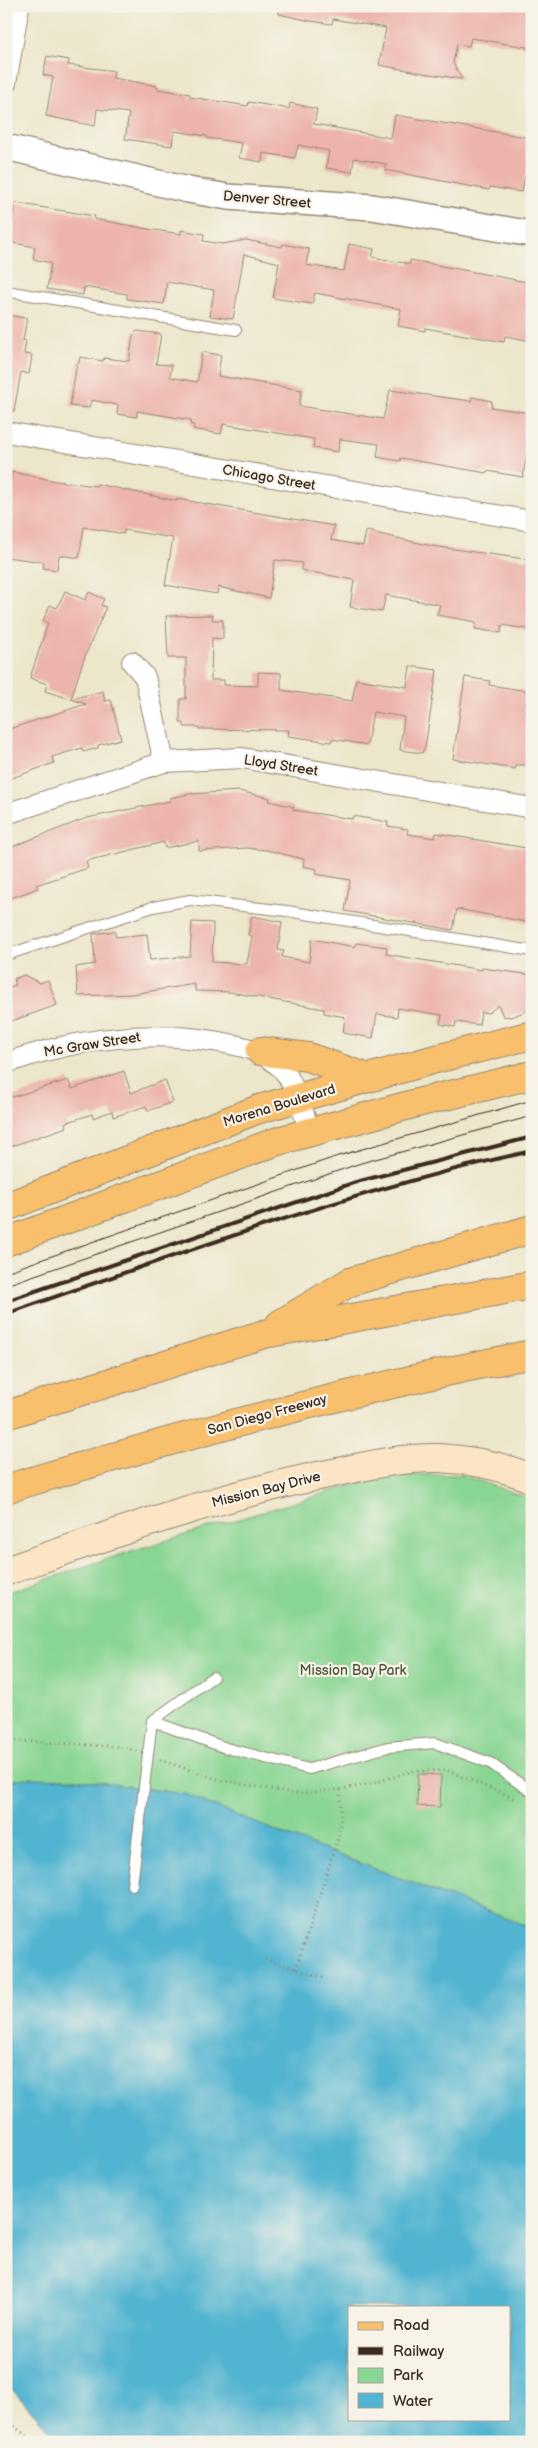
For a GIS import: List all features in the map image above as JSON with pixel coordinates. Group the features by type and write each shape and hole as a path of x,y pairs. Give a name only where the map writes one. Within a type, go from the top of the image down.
{"main road":[{"name":"Morena Boulevard","path":"6,1207 249,1112 368,1078 532,1035"},
{"path":"260,1051 308,1056 368,1078"},
{"path":"6,1242 278,1141 414,1104 532,1075"},
{"path":"264,1334 350,1282 532,1229"},
{"path":"6,1415 264,1334 532,1284"},
{"name":"San Diego Freeway","path":"6,1489 142,1448 274,1412 437,1372 532,1354"},
{"path":"437,1372 532,1366"},
{"name":"Mission Bay Drive","path":"6,1572 140,1525 215,1502 308,1478 385,1462 438,1458 472,1461 532,1479"}],"street":[{"path":"6,83 19,6"},
{"name":"Denver Street","path":"6,147 188,190 228,196 372,207 532,234"},
{"name":"Chicago Street","path":"6,432 532,521"},
{"path":"132,662 145,677 164,762"},
{"name":"Lloyd Street","path":"6,814 164,762 242,758 532,808"},
{"name":"Mc Graw Street","path":"6,1063 67,1045 153,1035 197,1038 260,1051 285,1071 310,1132"}],"lane":[{"path":"6,291 236,330"},
{"path":"6,955 153,907 190,900 287,910 532,951"},
{"path":"132,1885 152,1721 212,1677"},
{"path":"152,1721 226,1748 309,1769 388,1747 436,1743 490,1763 532,1792"}],"path":[{"path":"296,1968 338,1838 341,1818 340,1790"},
{"path":"265,1959 327,1978"},
{"path":"6,2420 35,2442"}],"green space":[{"name":"Mission Bay Park","path":"389,1474 462,1475 532,1499 532,1928 288,1836 184,1794 76,1779 6,1780 6,1593 128,1552"}],"water":[{"path":"24,1778 76,1779 184,1794 288,1836 532,1928 532,2442 60,2442 6,2383 6,1781"}],"building":[{"path":"279,6 532,6 532,48 471,38 469,46 457,44 453,63 462,79 423,73 379,65 386,28 333,19 332,24 310,21 279,14"},
{"path":"47,56 69,60 68,65 114,71 113,78 158,86 157,89 190,94 190,97 248,106 249,102 289,109 290,103 317,109 314,124 391,138 395,115 532,138 530,177 525,176 522,192 490,187 489,190 385,170 386,164 354,158 352,172 326,168 329,151 298,145 295,158 263,153 262,162 239,158 242,143 207,138 207,136 174,131 172,146 125,139 129,113 97,109 95,126 46,116 53,77 43,75"},
{"path":"15,203 95,216 94,219 154,230 181,234 181,230 204,234 203,241 222,244 246,240 282,247 283,244 309,249 306,265 344,271 349,244 374,249 372,257 410,264 410,260 532,283 532,341 505,336 504,342 425,328 425,331 398,326 401,309 315,293 312,304 273,298 279,263 244,254 233,319 210,316 214,290 167,282 164,304 127,299 127,294 84,287 83,295 47,289 51,263 33,259 35,247 8,242"},
{"path":"6,315 27,318 23,340 26,341 24,354 32,355 29,374 21,372 14,411 6,411"},
{"path":"137,331 161,334 156,364 172,365 170,377 197,382 202,352 221,355 218,376 302,390 299,406 383,419 390,390 471,401 472,397 492,401 491,407 530,413 529,419 532,419 532,422 523,477 487,471 486,473 401,458 400,461 377,457 379,444 340,439 338,452 313,448 314,439 223,424 221,434 193,429 194,425 190,424 191,420 137,411 137,417 117,414 118,405 91,400 89,408 70,406 77,363 79,363 80,357 103,361 104,358 129,361 133,335"},
{"path":"12,472 56,481 96,486 97,484 177,501 177,499 334,526 331,540 363,546 366,531 432,546 532,560 532,630 502,625 501,633 475,629 476,622 437,615 440,605 386,595 382,612 350,607 354,580 301,570 302,563 275,560 269,598 218,587 217,594 165,585 173,538 124,530 124,534 84,527 79,558 59,555 57,570 43,568 44,562 6,557 6,509"},
{"path":"65,591 85,600 89,592 104,599 101,605 106,607 83,661 71,699 45,691 47,684 30,678 48,623 43,621 50,605 57,608"},
{"path":"213,615 212,620 223,620 223,639 212,638 211,680 224,680 224,685 258,686 258,672 281,673 281,690 352,701 356,679 407,687 410,666 437,670 425,747 422,753 400,750 404,717 373,712 367,745 332,739 331,742 288,736 289,730 199,729 199,727 184,727 184,723 180,723 180,699 186,699 186,658 168,658 166,616"},
{"path":"465,677 490,681 489,685 528,691 525,711 532,712 532,765 516,765 515,769 453,759"},
{"path":"103,691 105,701 111,700 121,739 98,745 98,748 83,752 82,748 52,757 54,763 6,780 6,730 86,704 71,699"},
{"path":"239,791 270,798 269,801 294,807 293,810 352,819 353,816 388,822 387,826 408,829 407,834 435,838 436,833 532,849 532,923 457,909 453,930 345,911 350,880 316,874 317,869 303,866 304,859 266,850 247,848 199,851 199,841 165,848 164,842 86,861 88,868 36,885 38,888 6,900 6,849 87,818 170,801 170,798 189,794"},
{"path":"252,916 282,922 278,950 284,951 282,957 309,962 312,939 355,947 356,943 387,947 386,954 482,970 482,968 532,975 532,1001 529,1010 511,1017 503,1016 498,1005 489,1013 481,1012 479,1025 456,1022 455,1027 440,1024 442,1015 398,1008 397,1017 377,1014 373,1038 343,1033 345,1017 324,1013 324,1009 230,992 195,991 195,984 132,994 78,996 76,967 95,964 93,934 115,931 115,937 147,934 150,960 190,956 192,922 213,923 212,962 247,964 252,936 248,935"},
{"path":"24,975 40,983 48,980 57,1005 12,1021 6,1002 6,988 16,985 14,979"},
{"path":"124,1071 131,1093 165,1080 173,1102 148,1111 146,1106 113,1117 112,1111 93,1118 92,1114 65,1123 67,1127 6,1148 6,1099 68,1080 72,1089"},
{"path":"418,1774 441,1775 440,1807 417,1806"}],"tram line":[{"path":"6,1272 338,1156 532,1100"},
{"path":"6,1285 361,1163 532,1116"}],"railway":[{"path":"6,1301 356,1182 532,1137"},
{"path":"6,1314 201,1246 332,1204 398,1184 532,1151"}]}
